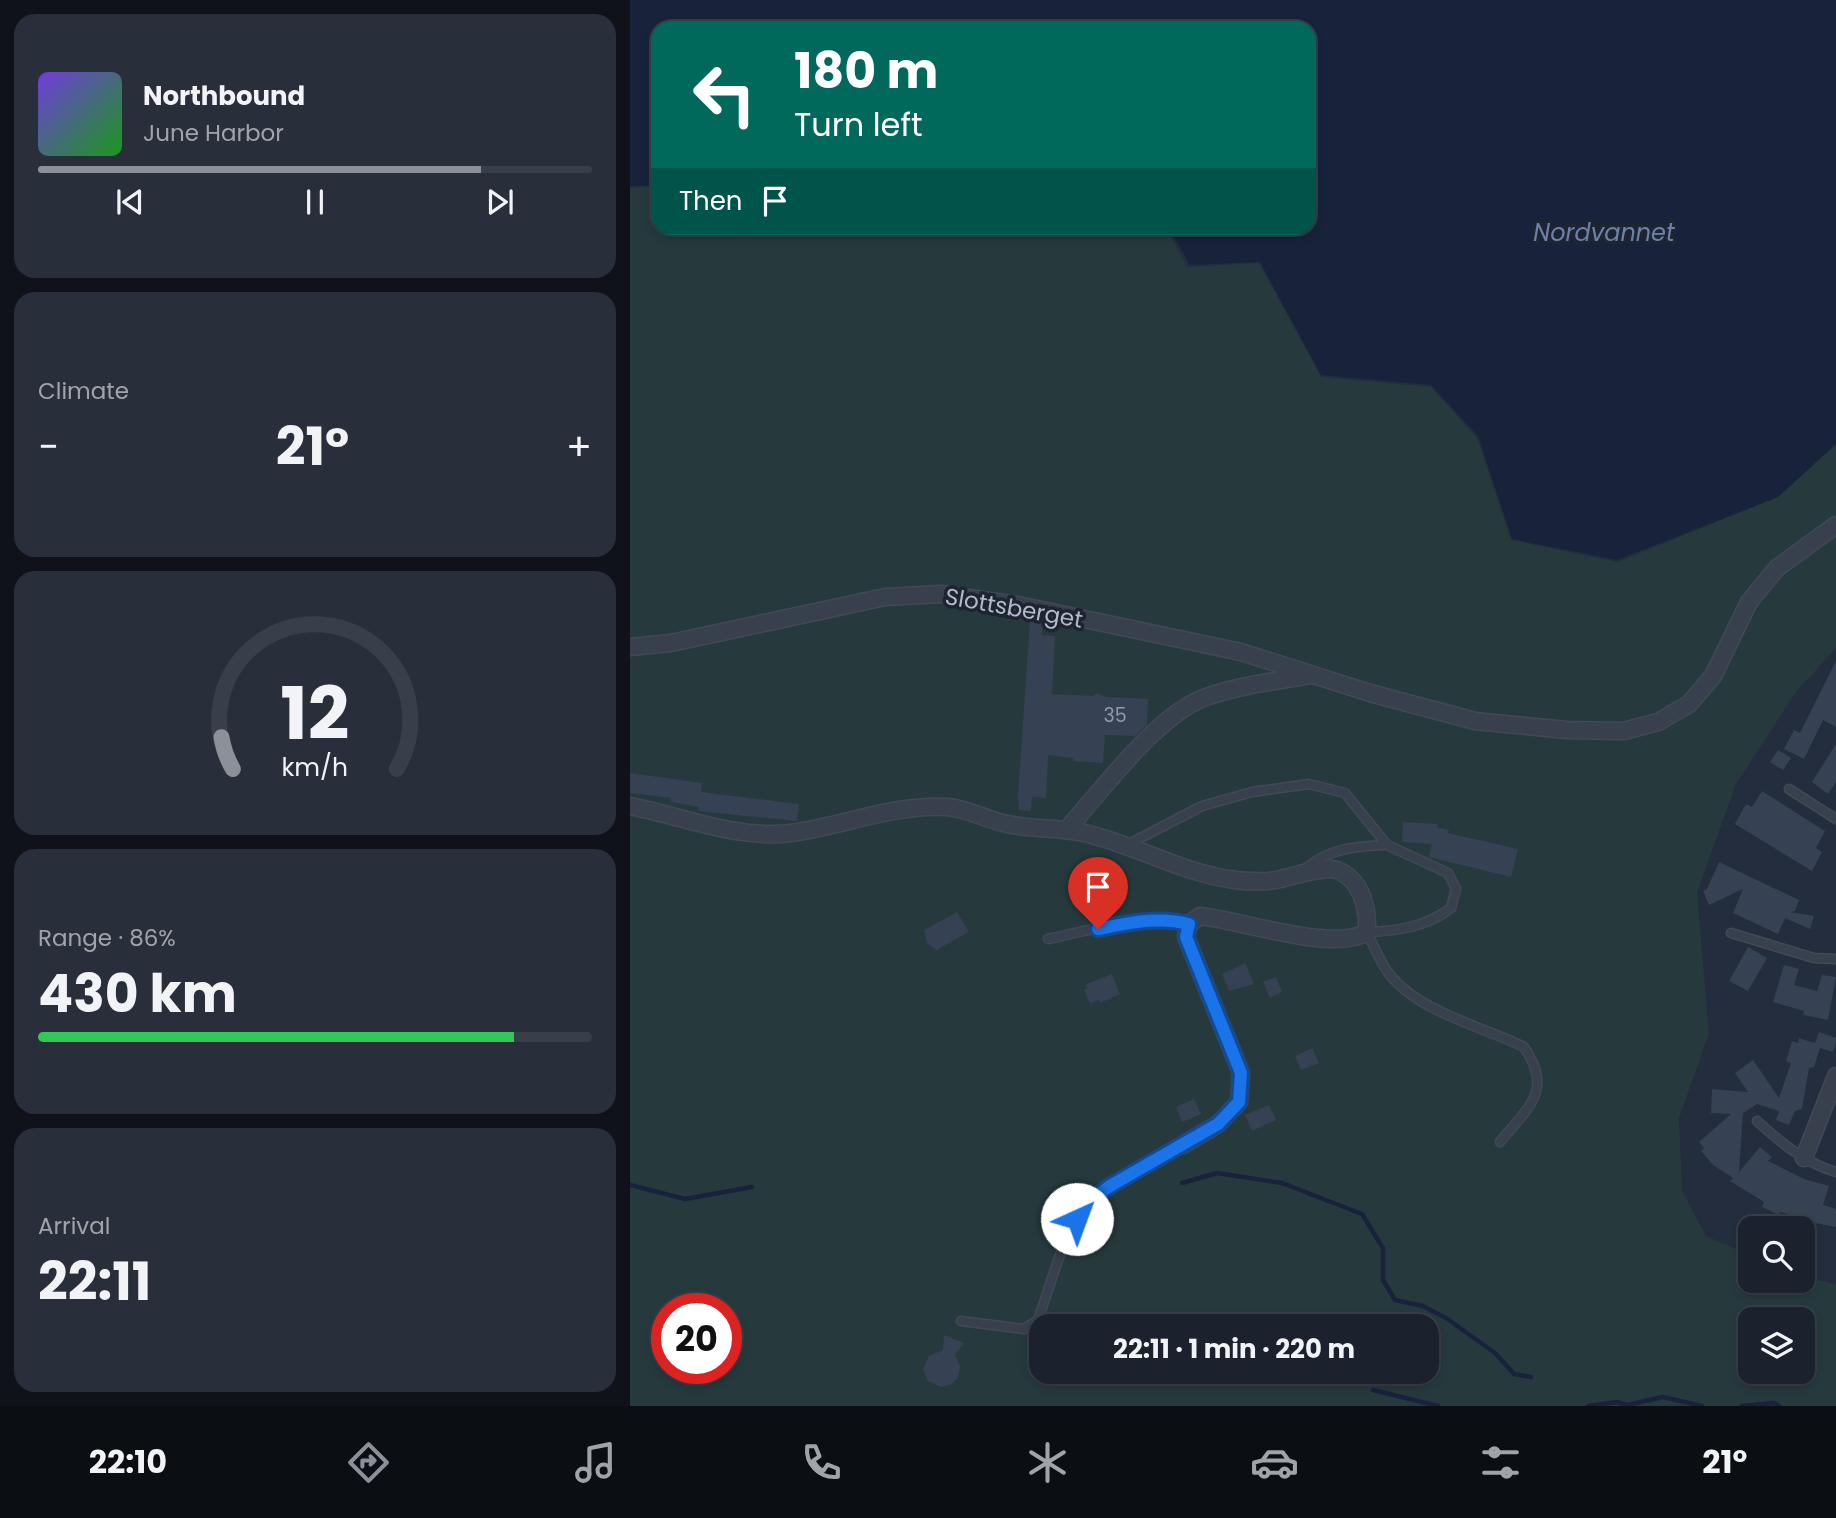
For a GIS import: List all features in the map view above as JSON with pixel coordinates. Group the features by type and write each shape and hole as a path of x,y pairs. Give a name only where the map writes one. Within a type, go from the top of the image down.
{"street":[{"name":"Slottsberget","path":"630,647 671,643 885,597 941,594 1018,605 1241,652 1311,675 1475,721 1567,730 1625,732 1658,722 1689,704 1713,676 1749,603 1777,568 1836,524"},
{"name":"Slottsberget","path":"1068,828 1176,712 1206,697 1311,675"},
{"path":"630,806 751,833 790,833 904,808 950,807 1004,824 1032,828 1068,828 1191,872 1226,879 1250,882 1336,869 1360,891 1368,912 1367,932 1358,938 1331,941 1200,916 1189,924 1186,937 1241,1073 1239,1102 1218,1124 1183,1145"},
{"path":"1804,1157 1836,1076"}],"lane":[{"path":"1124,846 1202,806 1252,792 1309,783 1345,793 1387,845 1448,873 1456,889 1451,908 1435,920 1394,931 1367,932 1387,971 1422,1003 1524,1047 1533,1060 1539,1076 1538,1091 1500,1142"},
{"path":"1789,789 1836,819"},
{"path":"1298,875 1318,858 1338,850 1387,845"},
{"path":"1048,939 1149,920 1170,919 1189,924"},
{"path":"1731,933 1814,958 1836,959"},
{"path":"1757,1121 1785,1146 1836,1172"},
{"path":"961,1321 1024,1329 1038,1320 1077,1219 1094,1198 1127,1175 1183,1145"}],"green space":[{"path":"651,186 651,235 1170,235 1187,267 1259,263 1321,377 1431,387 1477,438 1511,540 1618,562 1778,497 1836,444 1836,648 1796,692 1736,784 1697,892 1709,1034 1679,1118 1682,1191 1706,1236 1738,1250 1738,1293 1815,1293 1815,1280 1836,1284 1836,1406 630,1406 630,188"}],"water":[{"name":"Nordvannet","path":"630,0 1836,0 1836,444 1778,497 1617,560 1512,539 1478,436 1431,385 1321,375 1260,262 1190,265 1173,235 1316,235 1316,21 651,21 651,185 630,186"}],"building":[{"path":"1030,621 1043,622 1042,635 1055,636 1052,694 1093,696 1097,693 1106,697 1148,699 1147,725 1135,736 1105,735 1103,763 1073,761 1073,758 1048,755 1046,798 1032,797 1031,811 1019,810 1018,796"},
{"path":"1836,661 1836,727 1823,720 1804,759 1784,749 1794,730 1800,733"},
{"path":"1836,744 1836,782 1828,794 1812,782"},
{"path":"1778,750 1791,758 1783,770 1770,762"},
{"path":"630,773 702,783 701,792 799,804 797,821 698,811 699,807 671,802 671,798 630,793"},
{"path":"1762,791 1825,831 1816,848 1822,852 1812,871 1735,824 1746,804 1752,807"},
{"path":"1403,822 1437,824 1437,827 1449,830 1448,833 1518,849 1511,877 1429,857 1432,844 1402,842"},
{"path":"1719,862 1799,900 1795,911 1790,912 1814,916 1810,929 1785,918 1778,934 1733,913 1743,889 1709,905 1703,891 1707,889"},
{"path":"957,912 969,932 936,950 927,943 924,930"},
{"path":"1748,947 1767,958 1748,991 1729,981"},
{"path":"1245,963 1254,984 1229,991 1222,974"},
{"path":"1784,965 1799,969 1794,985 1817,991 1822,975 1836,977 1828,1020 1803,1015 1804,1011 1773,1002"},
{"path":"1112,974 1120,994 1100,1003 1099,1000 1090,1003 1084,990 1087,989 1085,985"},
{"path":"1276,977 1282,992 1270,998 1263,982"},
{"path":"1819,1032 1836,1038 1833,1052 1820,1048 1814,1067 1809,1068 1802,1109 1795,1111 1789,1125 1776,1120 1779,1111 1757,1104 1743,1113 1739,1172 1760,1147 1772,1157 1768,1161 1804,1179 1829,1186 1823,1205 1836,1209 1836,1227 1815,1223 1815,1216 1796,1216 1780,1212 1779,1215 1762,1207 1764,1202 1730,1181 1733,1178 1713,1165 1701,1151 1704,1148 1699,1142 1731,1114 1711,1113 1712,1089 1748,1092 1735,1073 1753,1060 1779,1098 1791,1063 1786,1061 1792,1041 1798,1043 1799,1038 1815,1043"},
{"path":"1312,1048 1319,1063 1301,1070 1295,1056"},
{"path":"1194,1099 1201,1114 1182,1122 1176,1107"},
{"path":"1269,1105 1276,1120 1252,1131 1245,1115"},
{"path":"944,1335 964,1343 955,1354 960,1367 958,1378 950,1385 941,1387 928,1381 923,1369 929,1356 943,1350"}],"waterway":[{"path":"1182,1183 1217,1173 1282,1183 1362,1214 1383,1248 1383,1280 1395,1300 1423,1306 1446,1318 1495,1353 1514,1374 1531,1377"},
{"path":"630,1185 685,1199 752,1187"},
{"path":"1373,1390 1438,1406"},
{"path":"1588,1406 1617,1402 1627,1405 1663,1397 1702,1406"},
{"path":"1742,1406 1774,1403 1779,1406"}],"route":[{"path":"1077,1219 1094,1198 1127,1175 1218,1124 1239,1102 1241,1073 1186,937 1189,924 1170,919 1149,920 1098,929"}]}
